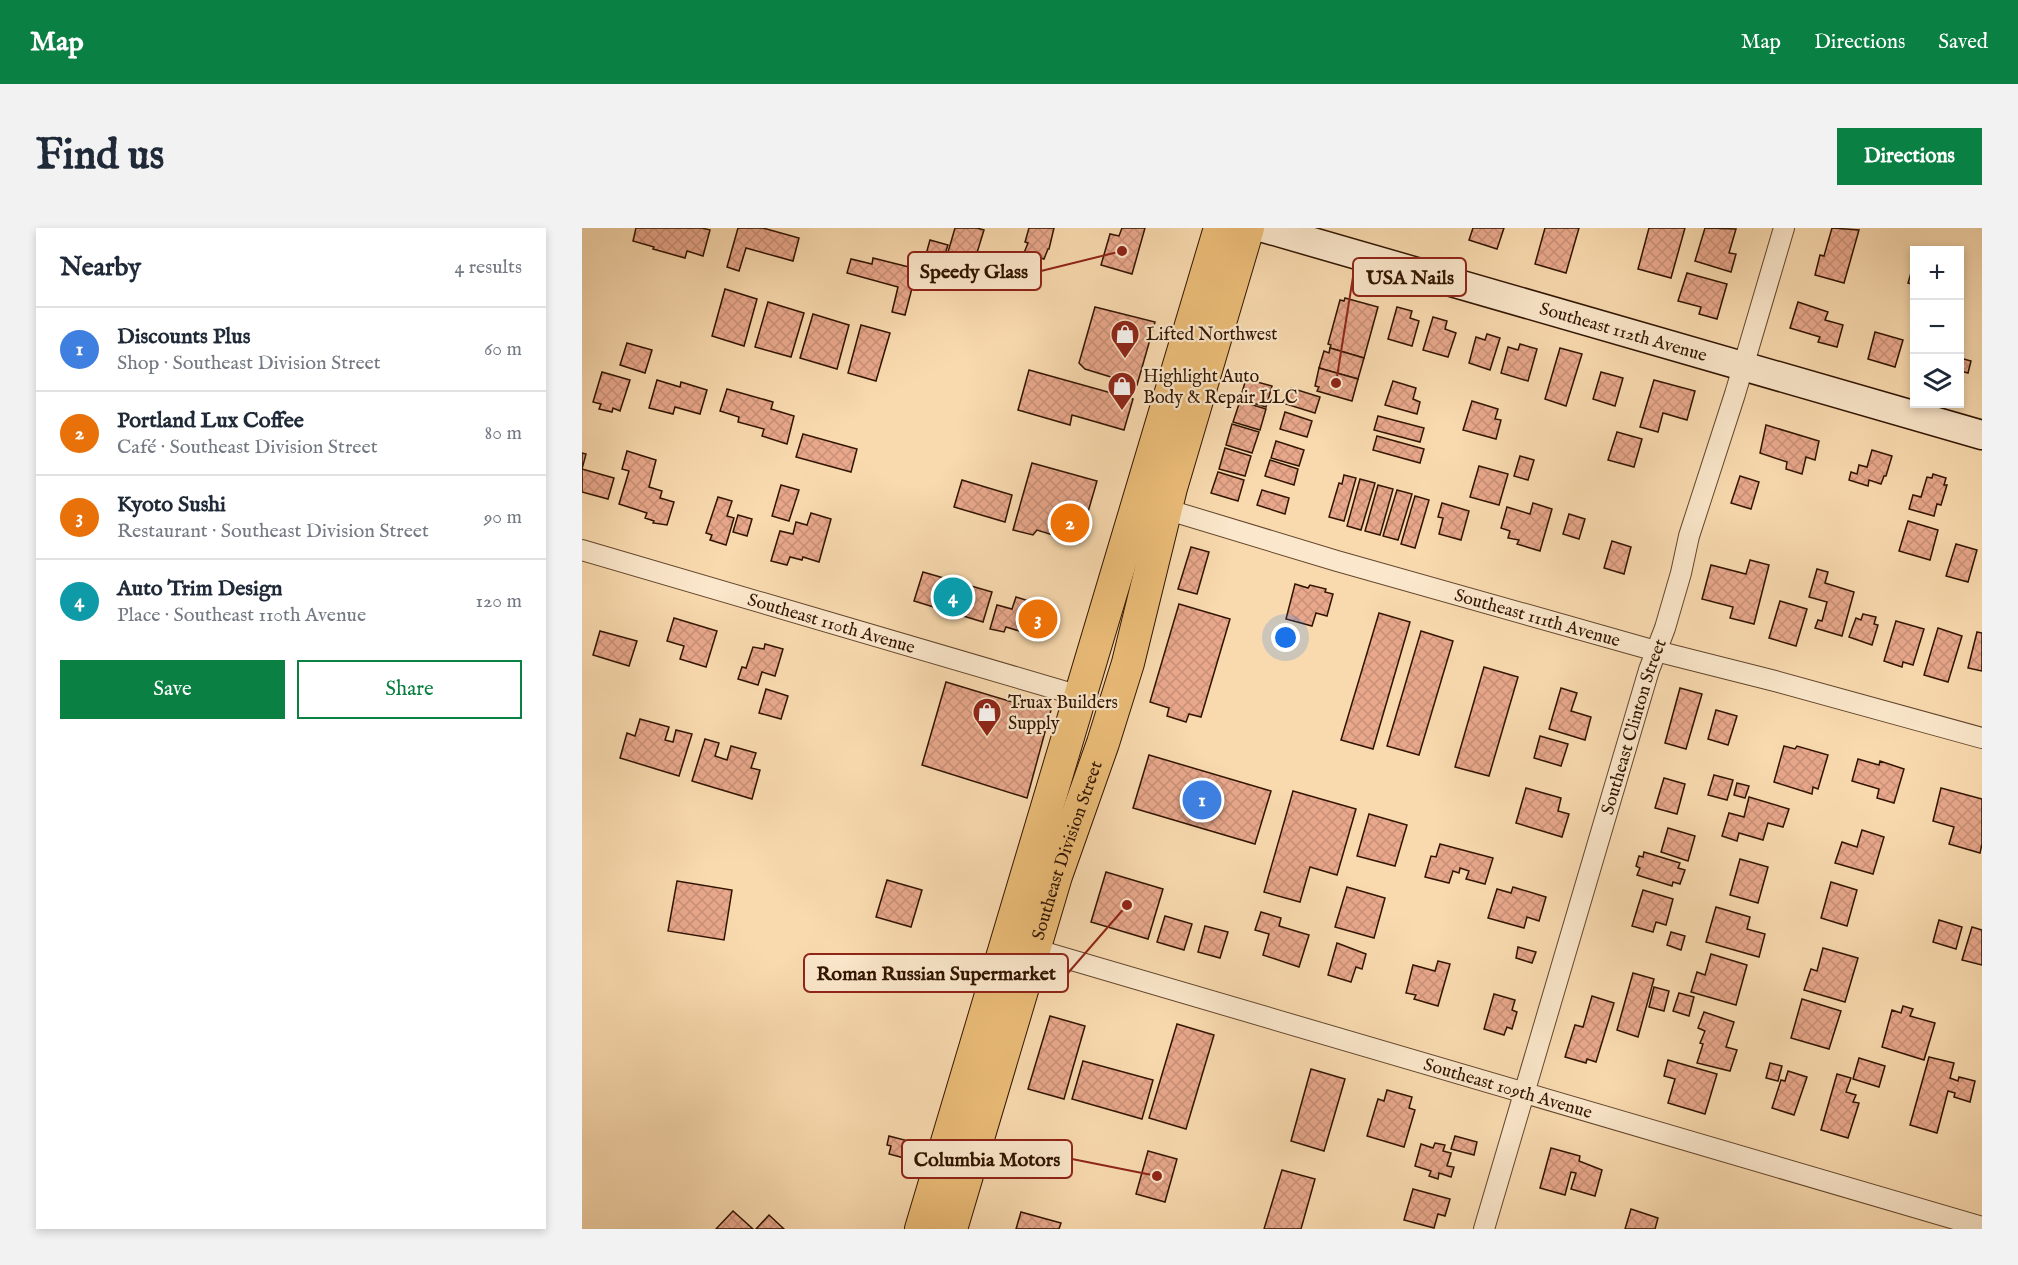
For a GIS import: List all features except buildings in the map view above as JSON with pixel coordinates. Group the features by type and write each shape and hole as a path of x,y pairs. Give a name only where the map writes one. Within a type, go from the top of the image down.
{"main road":[{"name":"Southeast Division Street","path":"921,1229 1220,228"},
{"name":"Southeast Division Street","path":"951,1229 1034,949 1128,663 1165,509 1248,228"},
{"name":"Southeast 112th Avenue","path":"1264,228 1982,435"},
{"path":"1074,825 1068,808 1092,723 1093,711 1080,696"},
{"path":"1017,909 1034,949"}],"street":[{"name":"Southeast Clinton Street","path":"1484,1229 1649,670 1678,584 1689,536 1784,228"},
{"name":"Southeast 111th Avenue","path":"1165,509 1337,561 1656,651 1982,738"},
{"name":"Southeast 110th Avenue","path":"582,550 1080,696"},
{"name":"Southeast 109th Avenue","path":"1034,949 1982,1227"}],"place":[{"name":"Speedy Glass","path":"1122,251"},
{"name":"Lifted Northwest","path":"1125,360"},
{"name":"USA Nails","path":"1336,383"},
{"name":"Highlight Auto Body & Repair LLC","path":"1122,412"},
{"name":"Portland Lux Coffee","path":"1070,523"},
{"name":"Auto Trim Design","path":"953,597"},
{"name":"Kyoto Sushi","path":"1038,619"},
{"name":"Truax Builders Supply","path":"987,738"},
{"name":"Discounts Plus","path":"1202,800"},
{"name":"Roman Russian Supermarket","path":"1127,905"},
{"name":"Columbia Motors","path":"1157,1176"}]}
